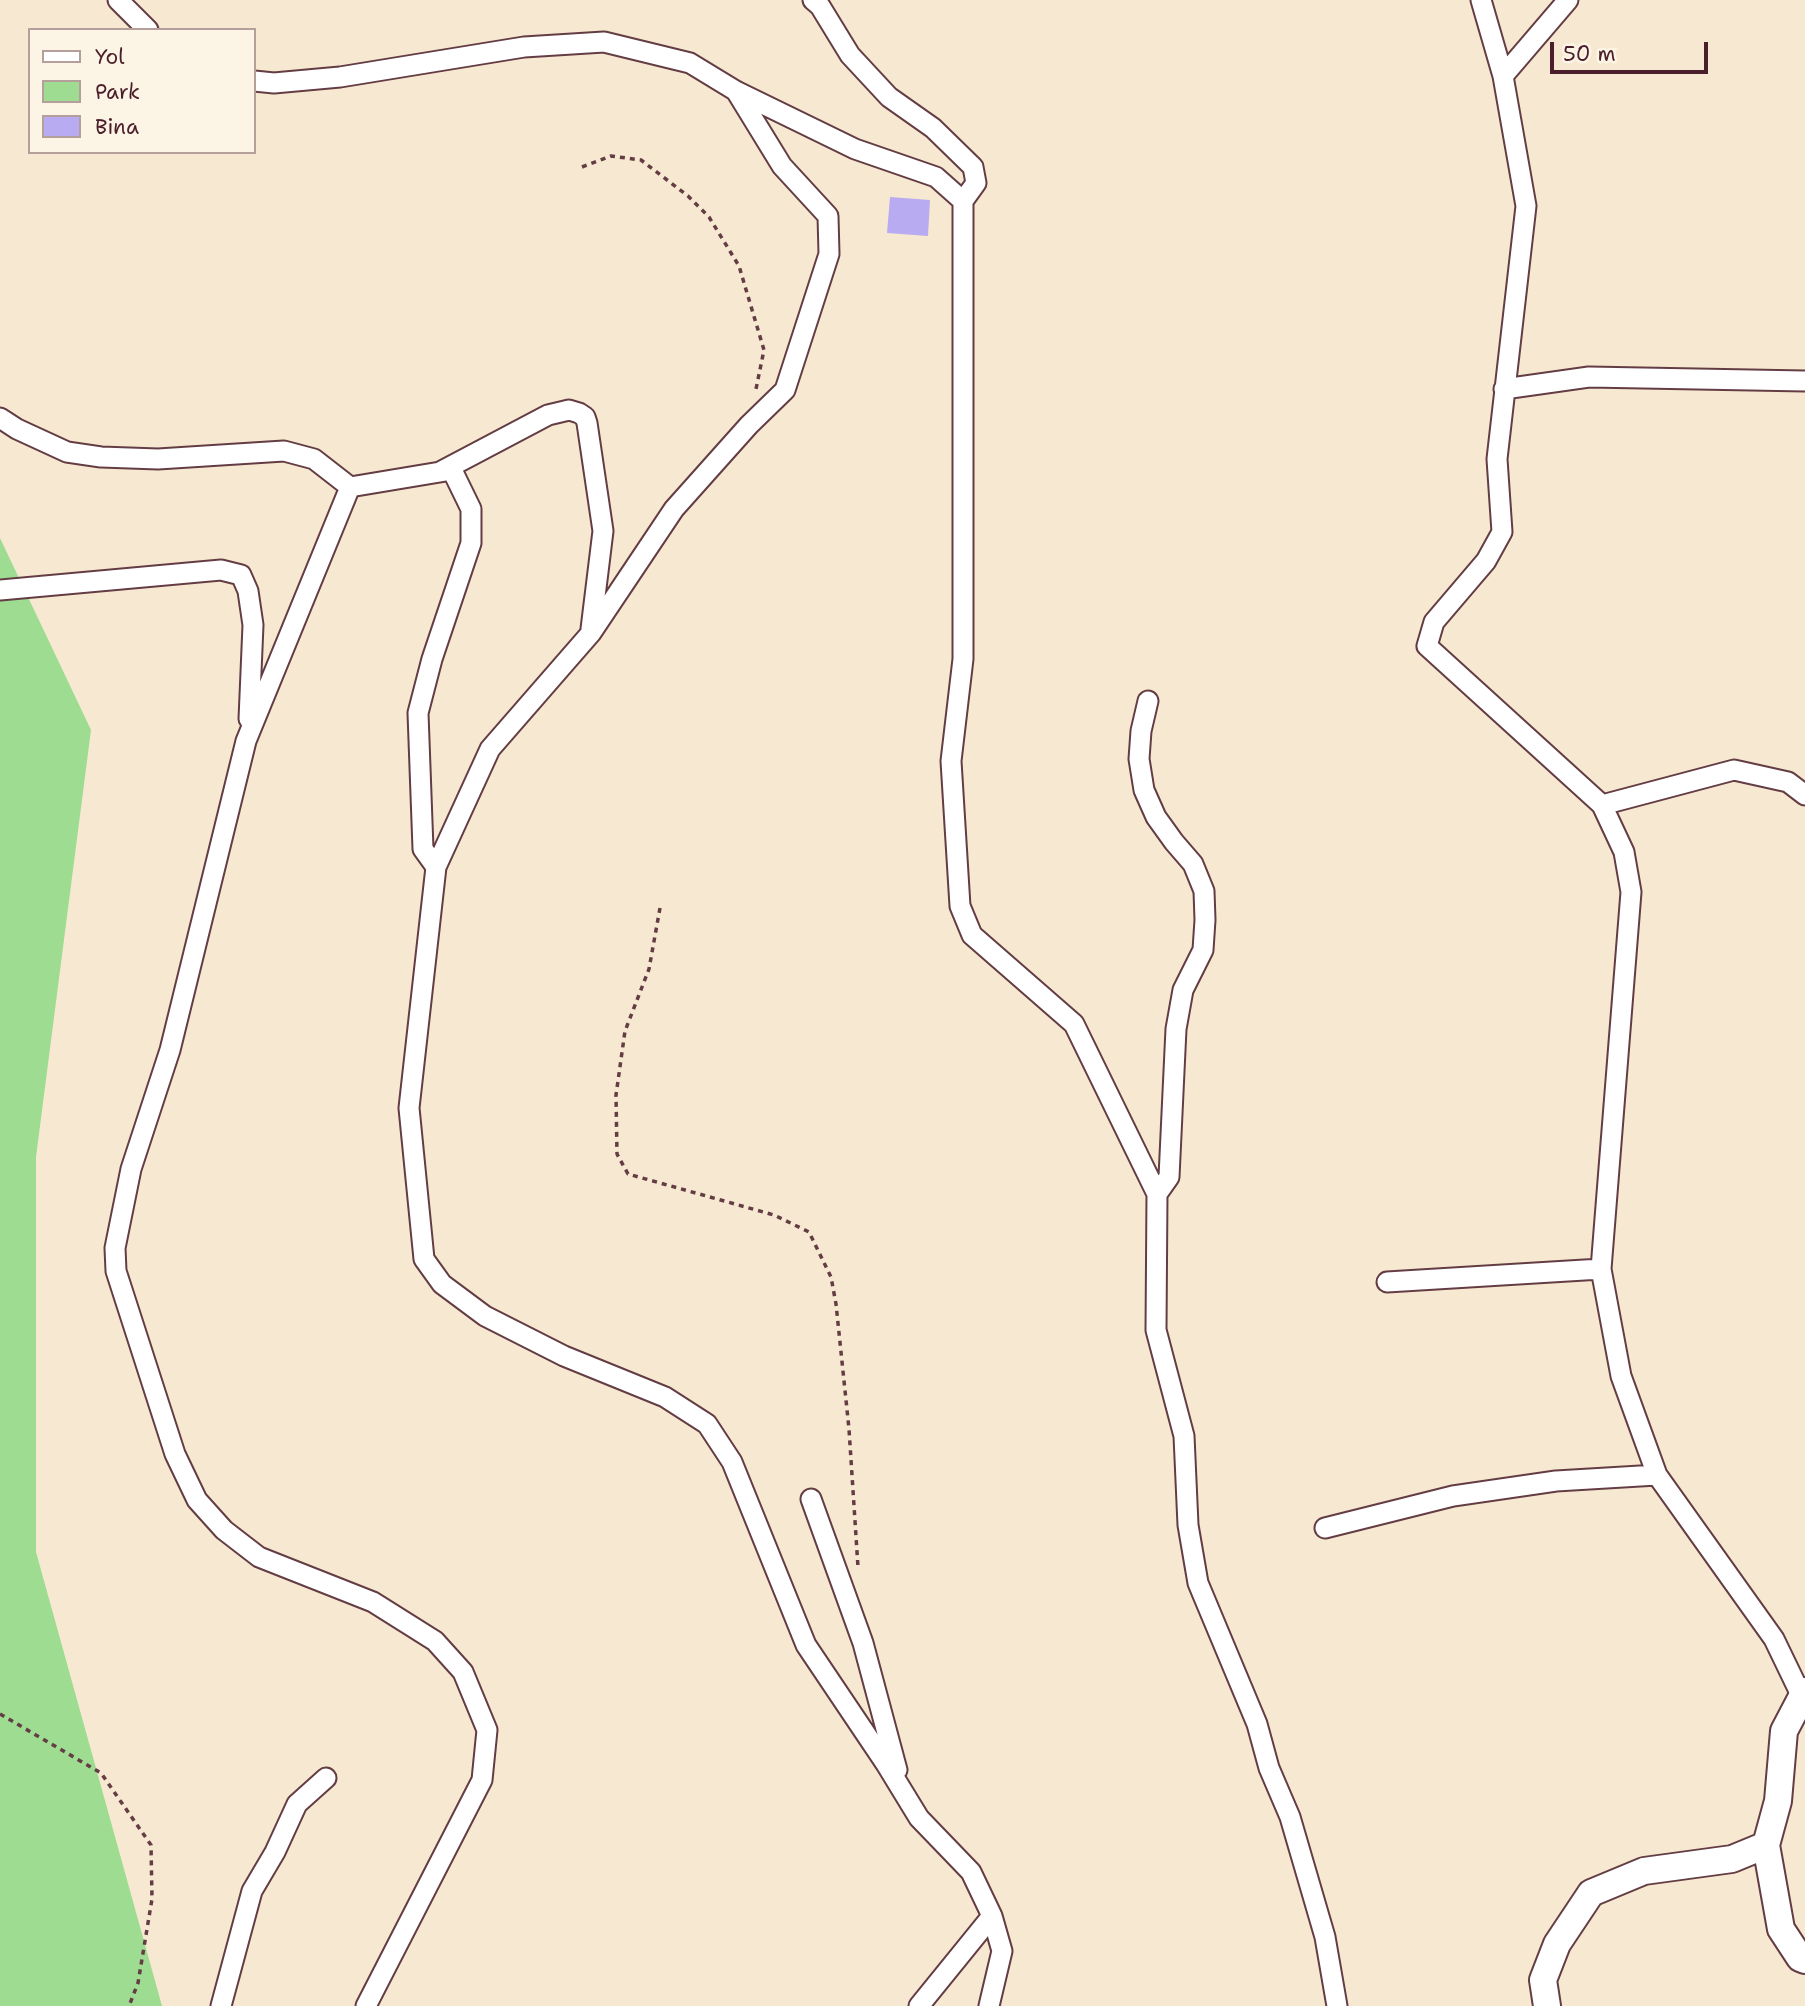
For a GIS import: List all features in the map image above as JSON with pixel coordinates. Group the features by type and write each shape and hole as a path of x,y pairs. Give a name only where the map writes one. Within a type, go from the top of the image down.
{"street":[{"path":"118,0 146,28"},
{"path":"813,0 820,6 850,55 889,97 933,128 973,167 976,183 963,201 963,659 951,761 960,906 972,935 1074,1024 1157,1194 1156,1330 1184,1436 1188,1525 1198,1583 1257,1724 1269,1768 1290,1817 1325,1937 1337,2006"},
{"path":"1481,0 1503,76 1526,206 1497,459 1502,532 1486,561 1434,622 1427,646 1602,805 1624,852 1631,892 1601,1269 1621,1376 1657,1475 1774,1639 1803,1694 1784,1731 1778,1801 1766,1845 1781,1929 1800,1958 1805,1960"},
{"path":"1503,76 1568,0"},
{"path":"256,82 340,77 524,47 604,42 690,63 736,91 855,149 936,177 963,201"},
{"path":"736,91 782,166 828,216 830,254 785,390 749,425 674,509 591,634 490,749 436,867 409,1108 424,1259 442,1284 485,1316 564,1356 665,1397 707,1424 732,1462 807,1644 919,1818 971,1872 992,1916 1002,1951 989,2006"},
{"path":"1504,389 1589,377 1805,381"},
{"path":"440,472 548,415 569,410 585,417 603,531 591,634"},
{"path":"0,418 17,429 68,452 101,457 158,459 284,451 314,459 350,487 452,470 471,509 471,543 432,659 418,713 423,849 436,867"},
{"path":"350,487 249,734 170,1050 131,1170 115,1248 116,1271 175,1454 197,1500 224,1530 259,1557 373,1601 435,1641 463,1672 487,1730 482,1780 366,2006"},
{"path":"0,590 221,570 241,575 248,591 253,625 249,734"},
{"path":"1148,701 1139,759 1144,790 1156,817 1193,864 1204,891 1205,920 1203,950 1183,990 1176,1029 1169,1177 1157,1194"},
{"path":"1602,805 1734,770 1788,782 1805,796"},
{"path":"1387,1282 1601,1269"},
{"path":"1325,1528 1453,1496 1556,1482 1657,1475"},
{"path":"811,1499 863,1643 903,1792"},
{"path":"221,2006 252,1891 275,1852 297,1804 326,1778"},
{"path":"1548,2006 1543,1980 1557,1944 1591,1893 1644,1871 1732,1859 1766,1845"},
{"path":"919,2006 992,1916"}],"path":[{"path":"582,167 611,156 640,160 680,190 709,217 739,266 765,350 749,425"},
{"path":"660,908 649,969 625,1031 616,1095 617,1154 628,1174 774,1214 809,1232 831,1277 836,1304 849,1429 859,1576"},
{"path":"0,1714 101,1773 151,1845 152,1899 138,1983 129,2006"}],"green space":[{"path":"0,538 91,730 36,1157 36,1552 162,2006 0,2006"}],"building":[{"path":"890,197 930,200 928,236 887,233"}]}
